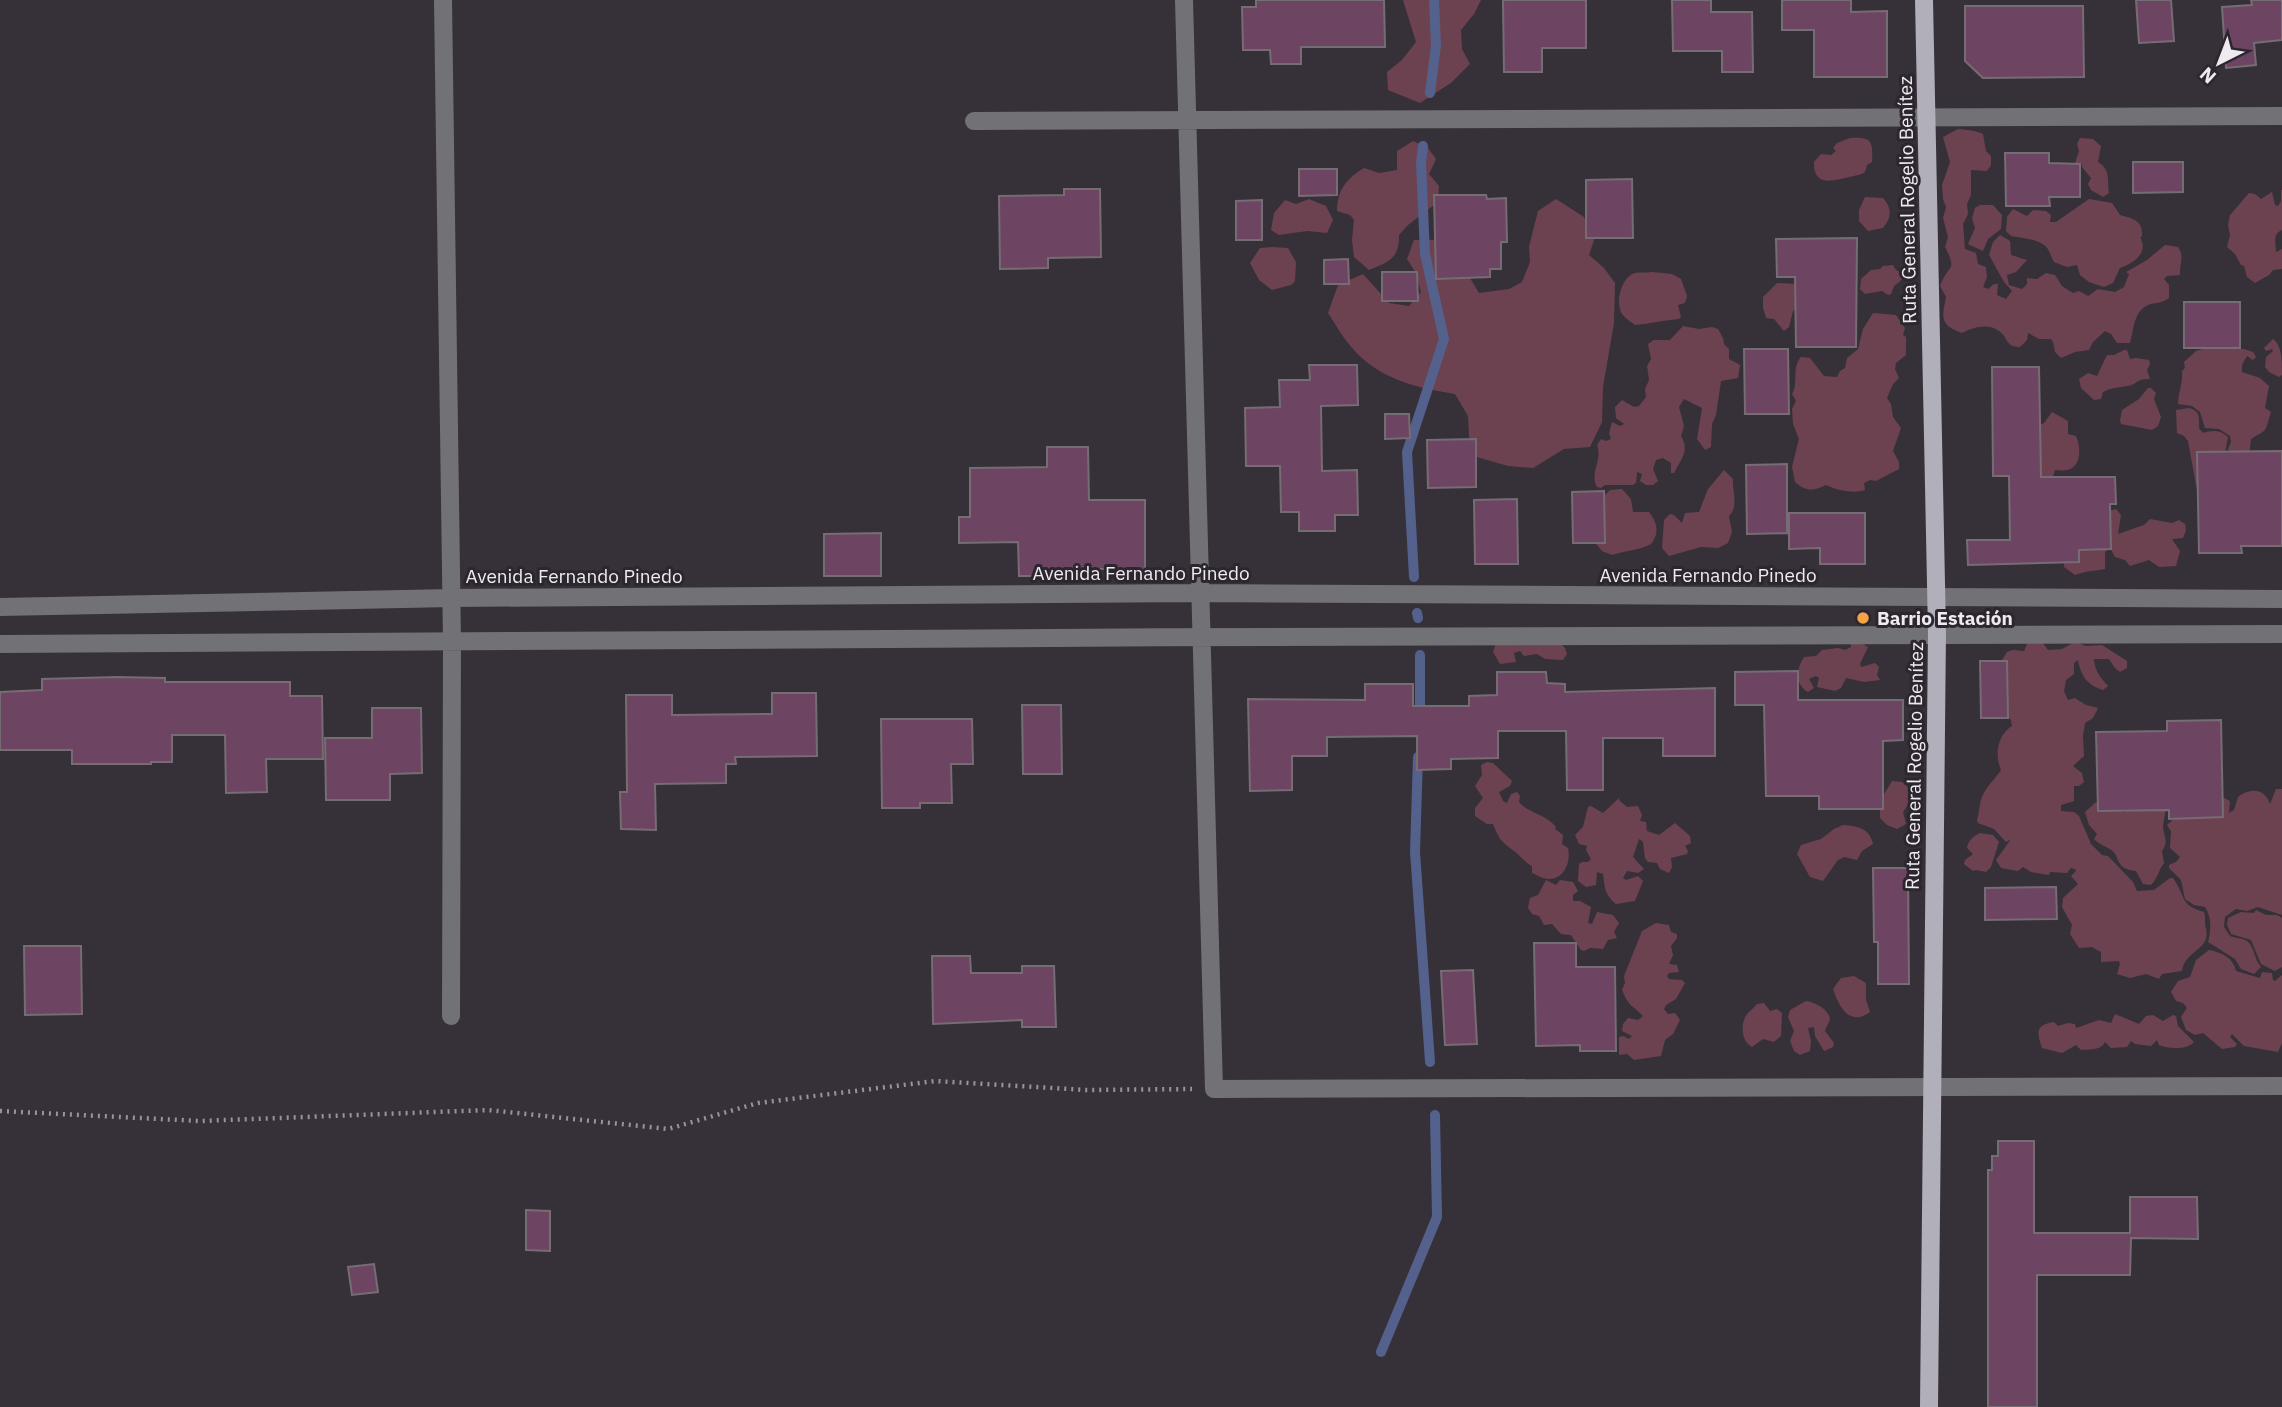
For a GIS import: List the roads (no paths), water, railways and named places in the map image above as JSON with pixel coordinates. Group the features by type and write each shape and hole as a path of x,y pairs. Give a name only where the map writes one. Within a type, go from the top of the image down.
{"main road":[{"name":"Ruta General Rogelio Benítez","path":"1924,0 1937,632 1928,1407"}],"street":[{"path":"443,0 453,643 450,1016"},
{"path":"1184,0 1214,1089 2282,1086"},
{"path":"974,121 2282,116"},
{"name":"Avenida Fernando Pinedo","path":"0,607 452,598 1200,593 2282,599"},
{"path":"0,644 1937,632 2282,634"}],"waterway":[{"path":"1430,93 1436,45 1434,0"},
{"path":"1414,577 1407,452 1444,339 1425,254 1421,163 1423,146"},
{"path":"1417,613 1418,618"},
{"path":"1420,655 1420,717"},
{"path":"1418,757 1415,852 1430,1062"},
{"path":"1381,1352 1437,1217 1435,1115"}],"place":[{"name":"Barrio Estación","path":"1863,618"}]}
